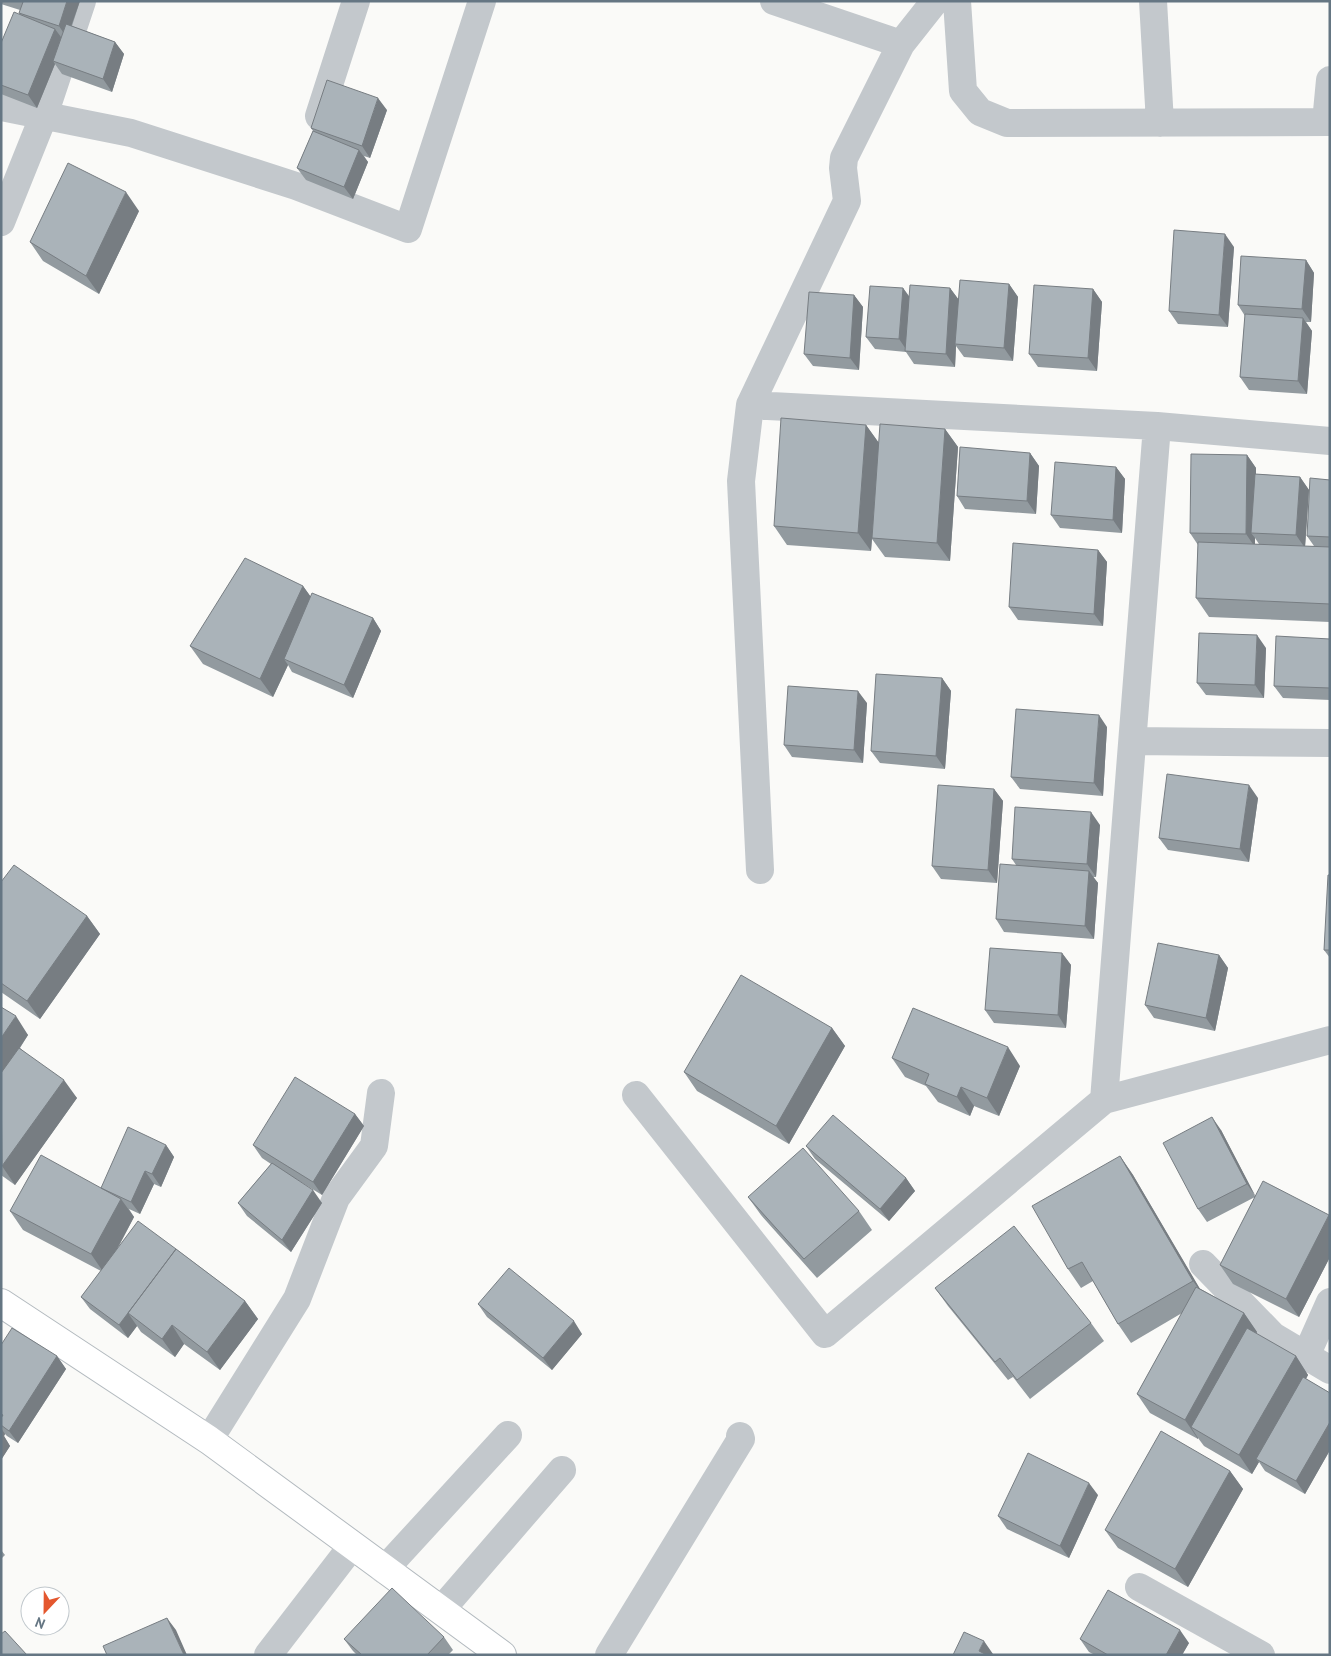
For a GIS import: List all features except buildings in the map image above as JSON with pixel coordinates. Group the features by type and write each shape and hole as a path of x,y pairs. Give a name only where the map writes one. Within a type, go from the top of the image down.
{"street":[{"path":"1,222 44,115 82,1"},
{"path":"296,186 356,1"},
{"path":"1,107 130,133 296,186 408,229 482,1"},
{"path":"774,1 901,44"},
{"path":"760,870 741,481 750,405 847,201 843,168 844,158 901,44 935,1"},
{"path":"957,1 963,91 980,112 1007,123 1328,122 1330,80"},
{"path":"1153,1 1160,123"},
{"path":"750,405 1157,426 1330,441"},
{"path":"1104,1100 1134,741 1157,426"},
{"path":"1134,741 1330,743"},
{"path":"636,1095 825,1334 1104,1100 1330,1040"},
{"path":"209,1440 297,1299 336,1198 374,1146 380,1093"},
{"path":"1203,1264 1273,1336 1330,1370"},
{"path":"1,1302 209,1440 502,1655"},
{"path":"1306,1356 1330,1302"},
{"path":"384,1570 508,1435"},
{"path":"609,1655 741,1439 740,1436"},
{"path":"441,1610 562,1470"},
{"path":"268,1655 352,1546"},
{"path":"1139,1586 1261,1655"}]}
